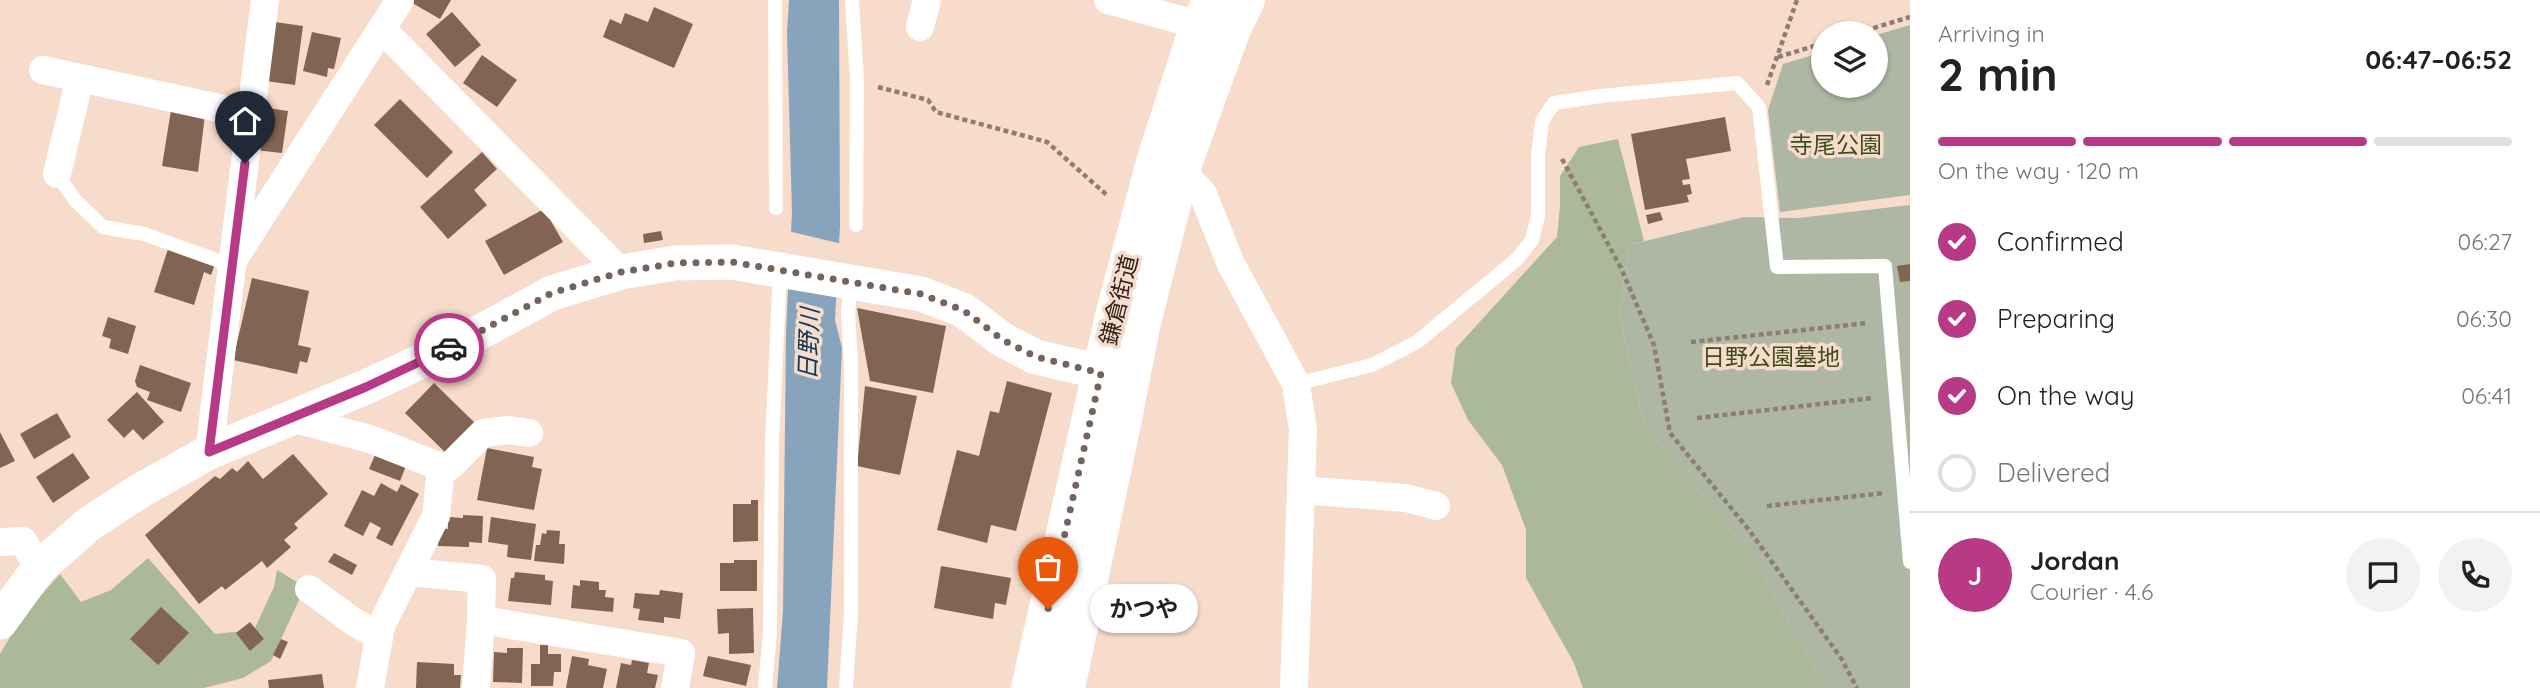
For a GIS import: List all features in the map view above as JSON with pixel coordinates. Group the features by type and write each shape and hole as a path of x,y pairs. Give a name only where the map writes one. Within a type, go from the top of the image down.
{"main road":[{"name":"鎌倉街道","path":"1030,688 1116,375 1142,321 1181,169 1231,31 1246,0"},
{"name":"鎌倉街道","path":"1066,688 1116,375 1156,159 1206,12"}],"street":[{"path":"209,452 265,0"},
{"path":"233,263 400,0"},
{"path":"1108,0 1206,12"},
{"path":"382,29 621,272"},
{"path":"43,71 251,115"},
{"path":"57,174 80,78"},
{"path":"1181,169 1203,194 1231,264 1296,384 1303,430 1294,688"},
{"path":"0,622 39,568 89,524 138,492 209,452 460,343 552,293 621,272 676,263 720,262 787,270 921,294 963,310 1003,340 1036,357 1116,375"},
{"path":"291,418 370,439 441,467 449,467 483,433 509,430 529,433"},
{"path":"370,688 381,626 436,516 441,467"},
{"path":"1301,490 1406,498 1436,506"},
{"path":"0,541 23,541 39,568"},
{"path":"409,572 482,579 476,688"},
{"path":"309,589 354,622 379,636"},
{"path":"481,620 681,653 676,688"}],"lane":[{"path":"775,0 776,208"},
{"path":"852,0 857,81 856,225"},
{"path":"1296,384 1372,365 1417,342 1517,259 1532,240 1538,216 1538,155 1542,121 1555,103 1737,83 1759,107 1777,267 1885,266 1910,562"},
{"path":"57,174 75,200 103,227 144,234 233,263"},
{"path":"765,688 770,632 772,442 787,270"},
{"path":"845,281 852,363 851,613 846,688"}],"path":[{"path":"1759,107 1797,0"},
{"path":"1888,24 1910,17"},
{"path":"1777,58 1811,47"},
{"path":"857,81 928,100 936,112 1046,142 1108,196"},
{"path":"1542,121 1621,268 1654,345 1670,433 1749,530 1841,658 1857,688"},
{"path":"1691,342 1889,321"},
{"path":"1697,418 1896,395"},
{"path":"1767,506 1904,491"}],"green space":[{"name":"寺尾公園","path":"1910,25 1910,195 1780,212 1768,110 1783,64 1811,56 1811,98 1888,98 1888,31"},
{"path":"1618,139 1644,241 1629,245 1619,314 1644,424 1753,558 1826,688 1583,688 1574,663 1526,578 1526,530 1502,465 1468,420 1451,383 1456,348 1557,237 1560,176 1579,147"},
{"name":"日野公園墓地","path":"1910,205 1910,688 1826,688 1753,558 1644,424 1619,314 1629,245 1744,217 1798,218"},
{"path":"148,558 215,634 254,630 274,587 277,570 305,587 271,661 243,678 204,688 0,688 0,654 21,618 60,574 81,602 111,590"}],"water":[{"name":"日野川","path":"789,0 839,0 840,226 835,320 842,348 827,688 777,688 783,611 786,331 792,212 787,33"}],"pier":[{"path":"788,231 842,244 839,297 785,284"}],"building":[{"path":"407,0 451,0 440,19"},
{"path":"654,7 693,24 674,68 603,37 610,19 621,24 625,13 648,22"},
{"path":"452,12 481,45 455,67 426,34"},
{"path":"275,22 303,26 295,85 266,81"},
{"path":"312,32 341,38 334,69 328,68 327,77 303,71"},
{"path":"482,55 517,80 497,107 463,83"},
{"path":"400,99 453,152 427,178 374,125"},
{"path":"261,107 288,111 282,153 255,150"},
{"path":"171,110 205,115 198,172 162,166"},
{"path":"1725,117 1731,151 1686,159 1690,179 1682,180 1683,185 1690,184 1692,194 1687,195 1689,202 1645,210 1631,134"},
{"path":"482,152 497,169 474,190 487,205 448,239 420,207"},
{"path":"544,209 563,242 504,275 485,241"},
{"path":"1660,212 1663,220 1648,224 1646,215"},
{"path":"661,231 663,240 644,243 643,234"},
{"path":"168,249 215,264 211,275 204,272 194,305 154,292"},
{"path":"1910,264 1910,281 1900,282 1897,266"},
{"path":"252,278 309,291 298,345 311,348 307,363 300,361 297,374 233,360"},
{"path":"857,308 946,326 933,393 870,381"},
{"path":"108,317 136,326 128,354 109,348 111,339 102,336"},
{"path":"140,365 191,383 181,412 147,400 150,392 137,387 135,381"},
{"path":"1007,381 1052,393 1016,531 991,525 987,543 937,530 957,450 979,456 990,411 999,413"},
{"path":"434,383 479,427 450,457 405,413"},
{"path":"865,386 917,396 900,475 857,466"},
{"path":"137,392 164,422 143,440 133,429 124,438 107,420"},
{"path":"57,413 71,437 34,459 20,434"},
{"path":"0,432 15,461 0,468"},
{"path":"487,448 534,457 532,467 542,469 534,510 477,500"},
{"path":"73,453 90,478 53,503 36,477"},
{"path":"293,454 328,494 294,524 298,528 284,540 291,547 267,568 262,561 225,590 222,586 199,604 145,535 215,476 220,479 232,468 237,472 248,461 263,479"},
{"path":"375,455 406,466 400,481 369,469"},
{"path":"381,483 397,492 401,484 419,494 392,546 376,538 381,528 370,522 363,536 344,526 362,490 374,496"},
{"path":"751,500 758,500 758,541 733,542 733,504 751,504"},
{"path":"463,515 483,516 482,543 469,542 469,547 438,546 439,528 448,529 448,517 463,518"},
{"path":"491,517 536,524 531,560 507,557 508,545 488,542"},
{"path":"547,530 560,531 559,544 565,544 564,564 534,561 536,545 540,545 542,533 546,534"},
{"path":"334,553 357,565 352,575 328,562"},
{"path":"734,560 757,560 757,591 720,591 720,563 734,563"},
{"path":"941,566 1011,578 1006,605 995,603 993,619 934,608"},
{"path":"515,572 545,575 545,580 553,581 551,605 508,601 511,578 514,578"},
{"path":"580,580 599,582 599,590 606,590 605,597 614,598 613,612 571,608 573,585 580,586"},
{"path":"660,590 683,593 680,619 664,617 664,623 638,620 640,609 633,608 635,593 659,595"},
{"path":"161,607 189,633 158,665 130,639"},
{"path":"753,608 754,653 729,654 729,633 718,634 717,609"},
{"path":"250,622 264,639 250,651 236,633"},
{"path":"281,639 288,642 280,659 273,655"},
{"path":"540,645 548,645 548,654 561,654 561,672 554,672 553,686 531,686 531,664 540,664"},
{"path":"507,648 523,648 522,683 493,682 494,652 507,653"},
{"path":"572,656 589,659 588,665 607,669 603,688 566,688"},
{"path":"708,656 751,665 746,686 703,676"},
{"path":"632,660 649,663 647,673 658,675 655,688 616,688 621,663 631,665"},
{"path":"417,662 454,664 454,675 461,675 460,688 416,688"},
{"path":"322,674 324,688 269,688 268,680"}],"way so far":[{"path":"449,348 552,293 621,272 676,263 732,262 793,271 921,294 963,310 1003,340 1036,357 1101,373 1048,609"}],"place":[{"name":"かつや","path":"1048,609"}],"route":[{"path":"245,163 209,452 366,387 449,348"}]}
